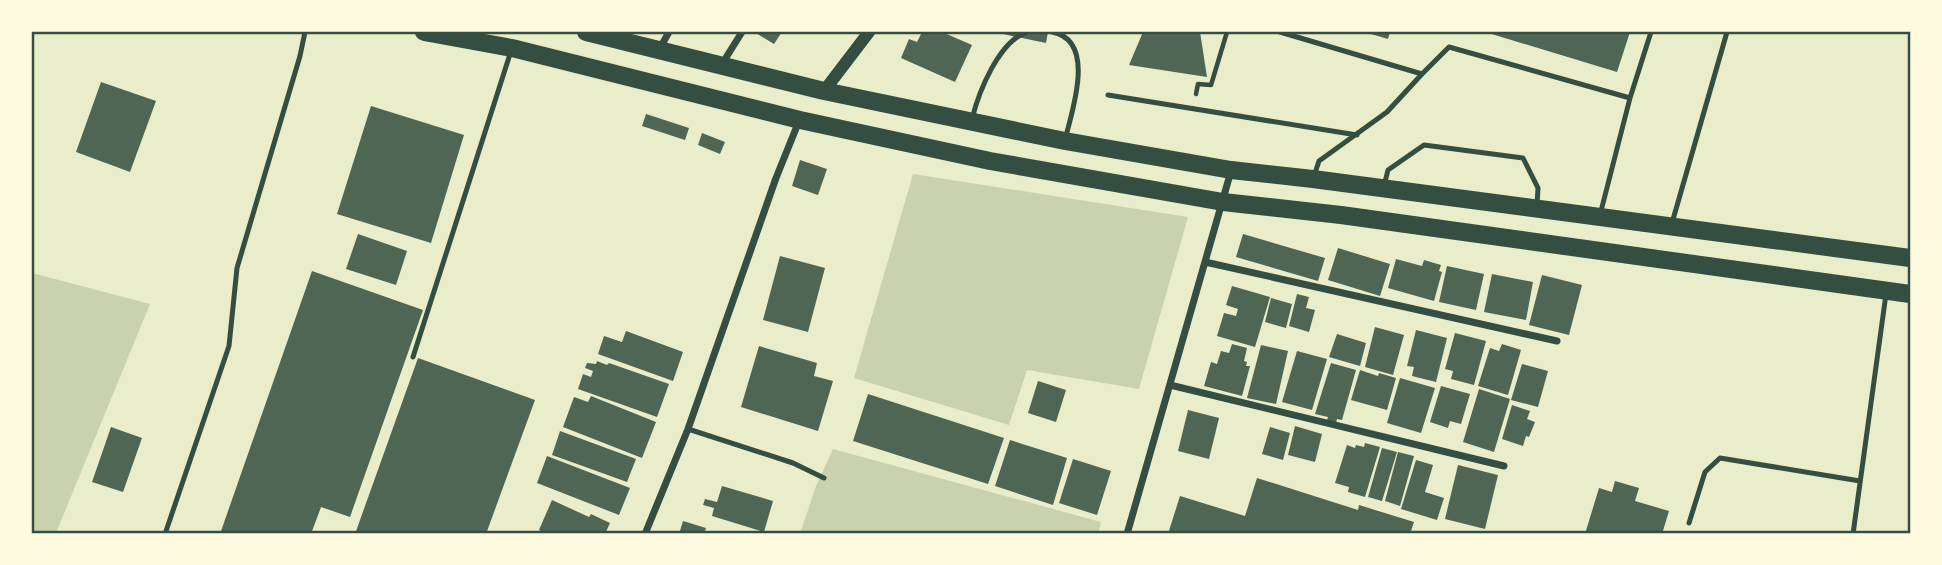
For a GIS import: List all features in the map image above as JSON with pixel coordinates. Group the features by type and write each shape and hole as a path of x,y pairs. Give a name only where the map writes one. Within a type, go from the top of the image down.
{"main road":[{"path":"424,32 512,48 800,120 990,161 1223,202 1341,215 1910,294"},
{"path":"589,32 824,91 1065,141 1231,170 1910,258"}],"street":[{"path":"660,48 669,32"},
{"path":"721,64 742,32"},
{"path":"824,91 869,32"},
{"path":"645,534 688,429 776,178 800,120"},
{"path":"1127,534 1231,170"},
{"path":"1205,262 1558,341"},
{"path":"1170,385 1504,466"}],"lane":[{"path":"165,534 229,346 237,268 305,32"},
{"path":"971,122 988,76 1007,46 1027,32"},
{"path":"1052,32 1059,33 1072,45 1079,62 1078,88 1065,141"},
{"path":"1280,32 1422,74"},
{"path":"1599,218 1650,32"},
{"path":"1672,226 1727,32"},
{"path":"1313,179 1319,161 1387,112 1449,47 1630,98"},
{"path":"413,357 512,48"},
{"path":"1108,95 1357,135"},
{"path":"1383,189 1388,170 1424,145 1523,158 1538,188 1537,209"},
{"path":"1853,534 1886,290"},
{"path":"688,429 793,463 824,478"},
{"path":"1689,523 1705,472 1720,458 1860,481"}],"path":[{"path":"1198,84 1211,85 1227,32"}],"green space":[{"path":"913,174 1188,217 1139,389 1027,370 1009,425 854,378"},
{"path":"32,273 150,304 56,533 32,533"},
{"path":"833,449 1101,522 1098,534 800,534 816,486"}],"building":[{"path":"754,32 782,32 774,44"},
{"path":"922,32 942,32 972,45 955,82 901,58 909,39 917,42"},
{"path":"1003,32 1048,32 1046,43"},
{"path":"1143,32 1200,32 1207,77 1129,65"},
{"path":"1364,32 1390,32 1388,39"},
{"path":"1485,32 1630,32 1617,72"},
{"path":"101,82 156,101 130,172 76,152"},
{"path":"371,106 464,135 431,243 337,214"},
{"path":"646,114 689,128 685,140 642,126"},
{"path":"702,133 725,142 720,154 698,145"},
{"path":"800,160 827,169 818,195 792,186"},
{"path":"358,234 407,251 396,285 346,269"},
{"path":"1243,234 1325,258 1318,281 1236,257"},
{"path":"1338,248 1390,264 1380,296 1328,280"},
{"path":"780,256 825,268 808,332 763,320"},
{"path":"1396,259 1422,266 1424,260 1441,265 1439,271 1442,272 1434,301 1388,288"},
{"path":"1447,266 1484,274 1476,310 1439,302"},
{"path":"312,271 423,310 350,517 321,507 311,534 220,534"},
{"path":"1492,274 1533,282 1526,320 1484,312"},
{"path":"1542,275 1582,285 1569,335 1529,325"},
{"path":"1232,286 1270,297 1255,347 1217,336 1224,313 1236,316 1238,309 1226,305"},
{"path":"1297,294 1309,297 1306,308 1315,310 1309,332 1289,326"},
{"path":"1271,298 1292,304 1286,328 1265,322"},
{"path":"1375,327 1404,335 1393,375 1365,367"},
{"path":"1416,330 1447,338 1436,382 1412,376 1414,367 1407,366"},
{"path":"626,331 683,352 673,381 598,354 604,336 622,342"},
{"path":"1455,333 1486,341 1474,385 1451,379 1453,371 1445,369"},
{"path":"1337,334 1366,343 1360,366 1329,357"},
{"path":"1232,344 1247,348 1244,361 1247,362 1246,366 1250,366 1242,396 1204,386 1211,362 1217,364 1221,351 1229,353"},
{"path":"1502,344 1521,350 1508,395 1478,386 1490,348 1499,351"},
{"path":"1261,345 1288,351 1276,404 1247,398"},
{"path":"759,346 817,363 814,376 833,381 818,431 741,407"},
{"path":"1297,351 1327,359 1312,410 1282,402"},
{"path":"418,358 535,400 486,534 355,534"},
{"path":"597,361 669,384 657,417 578,389 583,374 591,377 593,371 585,368 587,363 596,364"},
{"path":"1331,363 1356,370 1342,420 1337,419 1336,423 1327,420 1328,417 1315,414"},
{"path":"1522,364 1548,371 1538,407 1511,400"},
{"path":"1360,370 1396,378 1387,410 1351,400"},
{"path":"1400,378 1435,388 1421,433 1387,423"},
{"path":"1038,381 1066,390 1056,422 1028,413"},
{"path":"1441,386 1470,394 1461,424 1450,421 1448,428 1430,422"},
{"path":"1479,389 1510,399 1494,452 1463,442"},
{"path":"868,394 1004,438 988,484 853,441"},
{"path":"591,396 656,422 642,458 563,427 574,397 588,402"},
{"path":"1512,405 1530,411 1527,419 1535,422 1523,446 1502,439"},
{"path":"1188,410 1219,418 1209,459 1178,451"},
{"path":"1295,426 1322,434 1315,462 1288,455"},
{"path":"111,427 142,438 123,492 92,482"},
{"path":"1270,427 1290,433 1283,460 1262,454"},
{"path":"560,431 636,459 627,482 552,455"},
{"path":"1010,440 1067,458 1053,505 995,486"},
{"path":"1365,443 1380,447 1365,497 1348,492 1349,487 1335,483 1347,445 1364,447"},
{"path":"1382,448 1397,452 1382,501 1368,497"},
{"path":"1398,452 1414,456 1400,506 1385,501"},
{"path":"547,456 630,488 619,515 537,483"},
{"path":"1073,459 1111,471 1097,515 1059,503"},
{"path":"1416,460 1433,465 1425,492 1444,498 1437,520 1401,509"},
{"path":"1458,465 1498,475 1485,529 1445,519"},
{"path":"1257,478 1358,510 1359,505 1414,522 1410,534 1168,534 1180,496 1245,516"},
{"path":"1615,481 1639,488 1635,501 1669,511 1662,534 1585,534 1599,488 1612,492"},
{"path":"722,486 773,501 764,532 712,516 714,508 703,505 705,499 717,502"},
{"path":"552,500 589,517 591,514 610,523 605,534 547,534 539,530"},
{"path":"683,521 706,528 704,534 679,534"}]}
